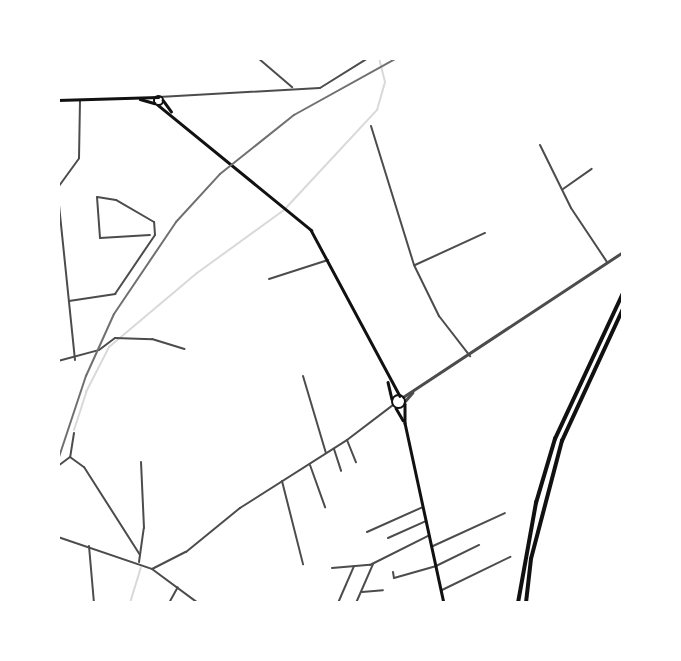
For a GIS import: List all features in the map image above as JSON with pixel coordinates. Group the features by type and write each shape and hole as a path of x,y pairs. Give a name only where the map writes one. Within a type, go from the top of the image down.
{"highway":[{"path":"518,603 536,503 555,439 623,293"},
{"path":"526,603 534,546 562,441 623,309"}],"main road":[{"path":"58,100 160,98"},
{"path":"157,105 160,98"},
{"path":"157,105 160,98"},
{"path":"160,98 176,116 293,212 317,238 384,372 403,399 405,423 443,603"},
{"path":"134,99 157,105 176,116"},
{"path":"384,372 394,406 405,423"},
{"path":"392,400 403,399"},
{"path":"394,406 403,399"}],"street":[{"path":"258,58 293,88"},
{"path":"160,98 172,94 330,85 368,58"},
{"path":"167,106 172,94"},
{"path":"75,360 58,196 60,186 79,158 80,101"},
{"path":"371,126 414,265 439,316 470,356"},
{"path":"540,145 562,190 607,263"},
{"path":"562,190 592,169"},
{"path":"69,301 115,294 155,235 154,222 116,200 97,197 100,238 150,235"},
{"path":"414,265 485,233"},
{"path":"403,399 623,252"},
{"path":"269,279 328,260"},
{"path":"58,277 66,276"},
{"path":"58,361 75,360 99,350 114,338 152,340 184,349"},
{"path":"303,376 326,454"},
{"path":"152,569 164,565 394,406"},
{"path":"58,466 70,457 74,433"},
{"path":"347,440 356,462"},
{"path":"334,449 341,471"},
{"path":"70,457 84,467 140,555"},
{"path":"139,564 142,461"},
{"path":"310,464 325,507"},
{"path":"282,481 303,564"},
{"path":"367,532 423,507"},
{"path":"431,546 505,513"},
{"path":"388,538 426,522"},
{"path":"332,568 373,563 429,536"},
{"path":"58,537 152,569 198,603"},
{"path":"393,572 394,578 436,566 479,545"},
{"path":"89,546 94,603"},
{"path":"441,590 510,557"},
{"path":"356,603 373,563"},
{"path":"159,573 164,565"},
{"path":"346,603 338,602 354,566"},
{"path":"169,603 178,587"},
{"path":"361,592 383,590"}],"waterway":[{"path":"74,430 86,392 109,347 197,273 284,210 377,110 385,82 379,58"},
{"path":"130,603 141,568"}],"railway":[{"path":"58,460 86,376 114,314 176,222 220,174 294,115 397,58"}]}
